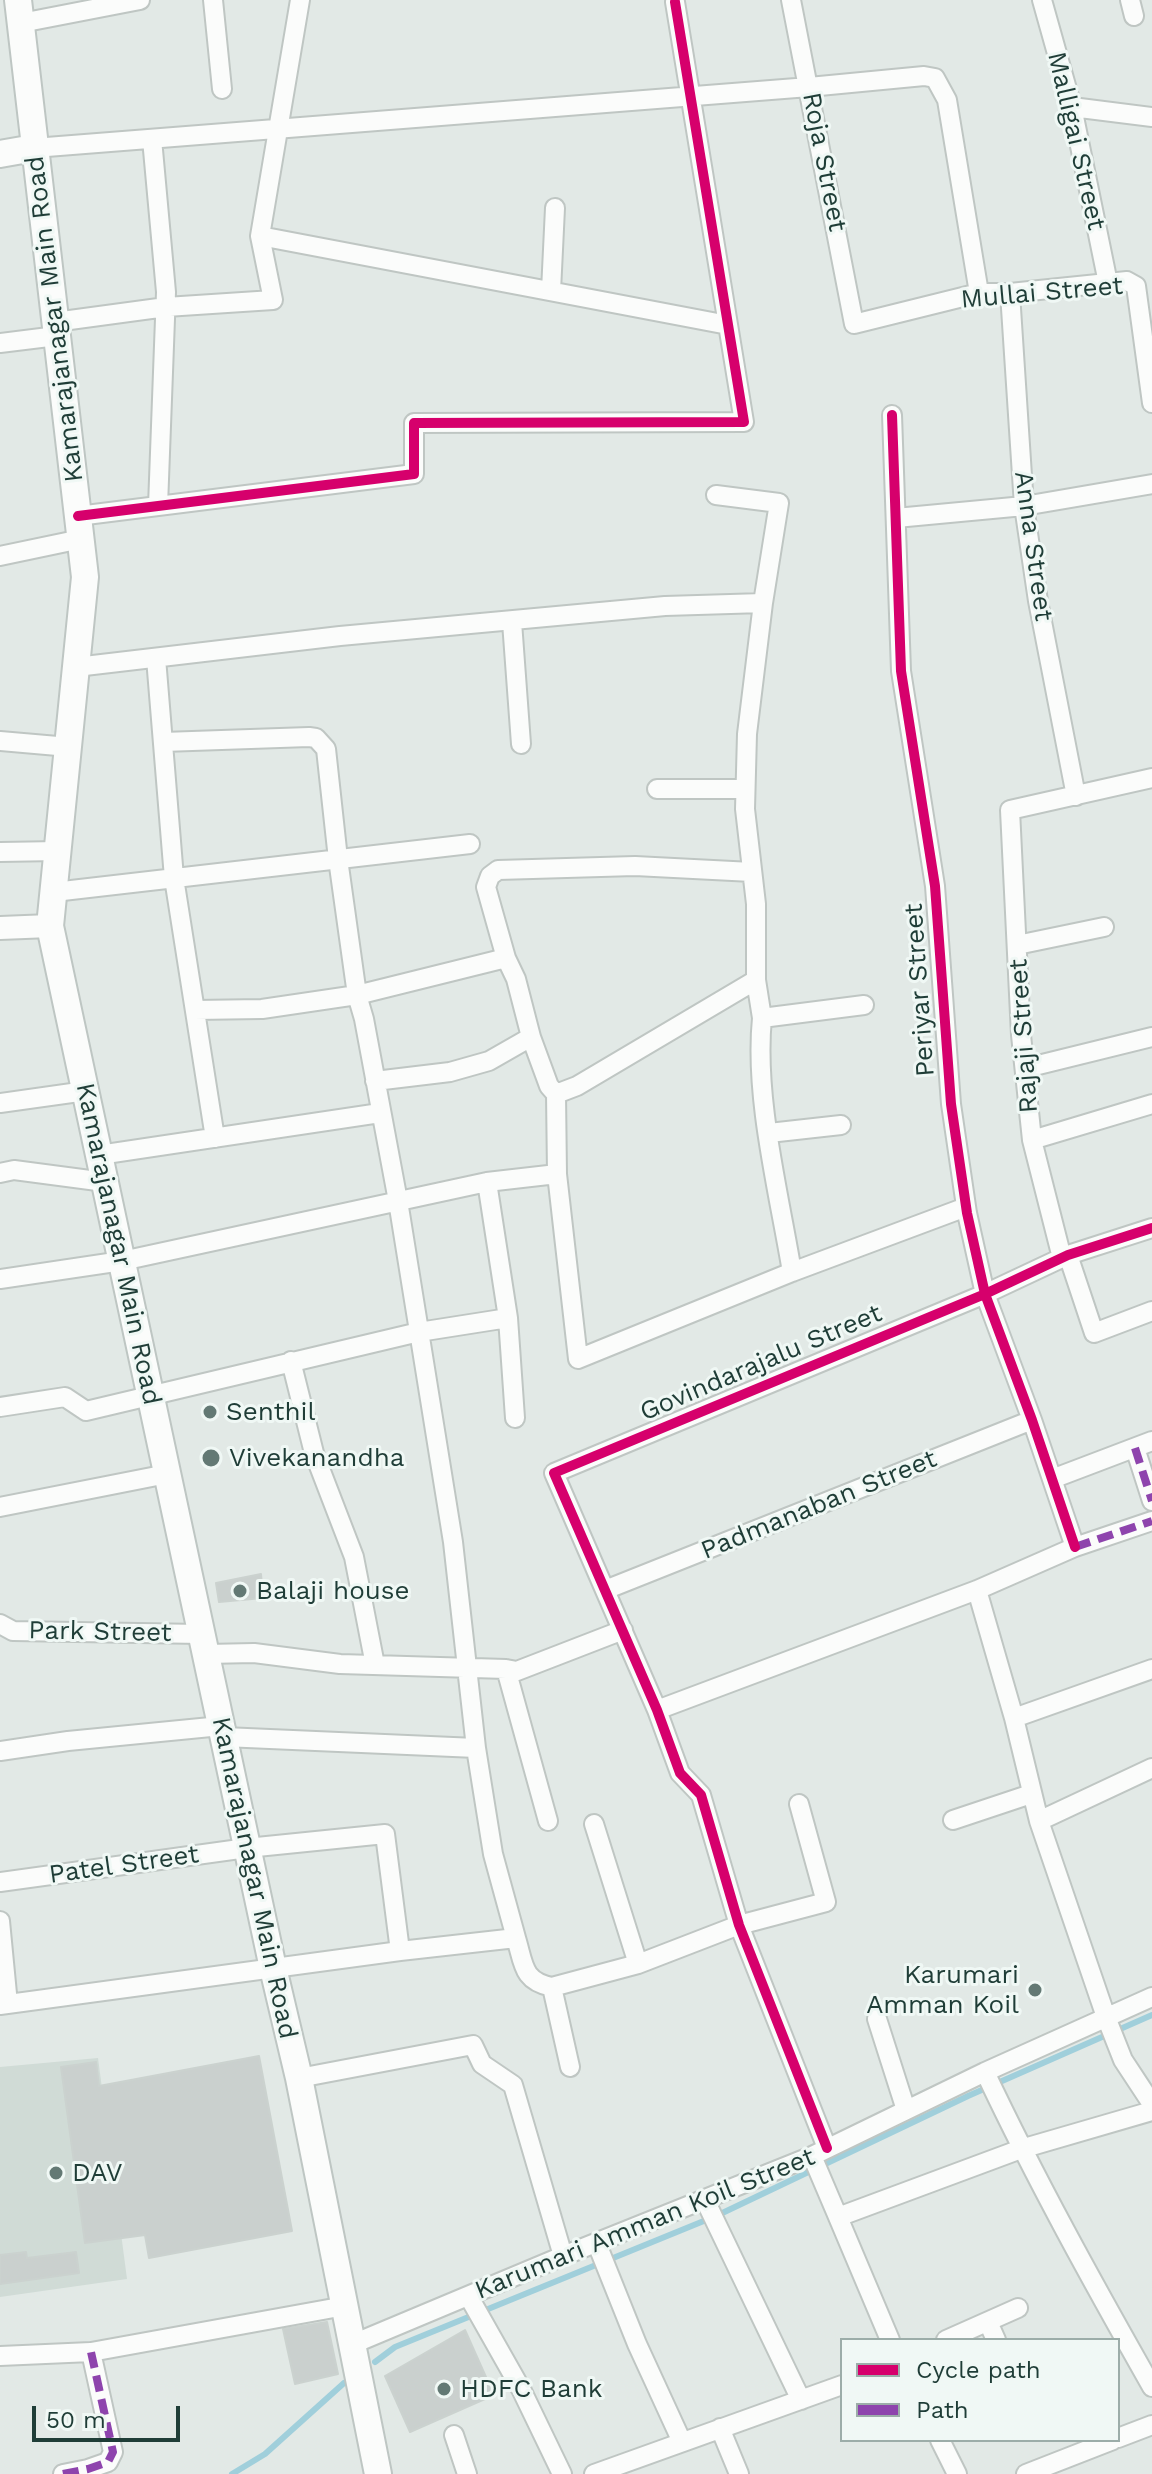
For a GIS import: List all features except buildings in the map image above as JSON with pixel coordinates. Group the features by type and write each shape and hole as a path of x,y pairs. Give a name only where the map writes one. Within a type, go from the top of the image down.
{"main road":[{"name":"Kamarajanagar Main Road","path":"14,8 34,148 85,577 50,926 299,2078 378,2474"},
{"path":"0,154 34,148"}],"street":[{"path":"14,8 140,0"},
{"path":"213,0 222,89"},
{"path":"0,343 166,307 273,300 260,236 300,0"},
{"name":"Roja Street","path":"791,0 854,324"},
{"name":"Malligai Street","path":"1042,0 1072,107 1108,283"},
{"path":"0,556 80,528 158,506 414,474 414,423 744,422 675,2"},
{"path":"34,148 924,76 935,78 947,100 979,293"},
{"path":"1072,107 1152,117"},
{"path":"152,139 166,307 158,506"},
{"path":"551,291 555,208"},
{"path":"260,236 728,325"},
{"name":"Mullai Street","path":"854,324 979,293 1010,293 1127,281 1136,286 1152,403"},
{"name":"Anna Street","path":"1010,293 1024,506 1038,601 1076,796"},
{"name":"Periyar Street","path":"892,415 901,671 935,886 951,1104 966,1207 985,1294 1075,1547"},
{"path":"896,518 1024,506 1152,484"},
{"path":"716,495 779,503 747,734 745,809 756,904 756,980 762,1018 759,1050 792,1272"},
{"path":"76,667 340,636 665,606 763,603"},
{"path":"512,622 521,744"},
{"path":"156,658 174,878 215,1138"},
{"path":"163,742 316,738 326,749 357,995 398,1201 455,1553 466,1669 493,1854 525,1971 531,1979 552,1987 638,1964 739,1925 826,1902 799,1804"},
{"path":"0,741 69,747"},
{"path":"1076,796 1152,778"},
{"path":"657,789 745,789"},
{"name":"Rajaji Street","path":"1076,796 1010,810 1021,1035 1032,1140 1065,1257 1094,1333 1152,1311"},
{"path":"54,892 470,844"},
{"path":"0,852 58,851"},
{"path":"752,872 635,866 498,870 490,876 486,887 531,1037 549,1086 556,1094 557,1174 578,1359 792,1272 966,1207"},
{"path":"0,928 50,926"},
{"path":"1017,945 1104,927"},
{"path":"195,1010 262,1009 357,995 506,958"},
{"path":"556,1094 577,1086 756,980"},
{"path":"762,1018 864,1005"},
{"path":"375,1081 450,1072 489,1061 531,1037"},
{"path":"1026,1068 1152,1037"},
{"path":"0,1103 86,1091"},
{"path":"1032,1140 1152,1104"},
{"path":"99,1155 380,1113"},
{"path":"769,1133 841,1125"},
{"path":"0,1173 14,1170 105,1182"},
{"path":"0,1279 122,1261 487,1182 557,1174"},
{"path":"487,1182 508,1318 515,1418"},
{"name":"Govindarajalu Street","path":"605,1590 554,1473 985,1294 1065,1257 1152,1228"},
{"path":"0,1407 65,1397 86,1411 419,1332 508,1318"},
{"path":"291,1361 314,1453 354,1557 375,1665"},
{"name":"Padmanaban Street","path":"605,1590 1032,1420"},
{"path":"1052,1479 1143,1444 1152,1501"},
{"path":"0,1507 167,1474"},
{"path":"657,1710 977,1590 1075,1547 1152,1521"},
{"path":"605,1590 657,1710 680,1773 701,1795 739,1925 820,2152 820,2174 889,2338"},
{"path":"977,1590 1014,1718 1039,1821 1123,2060 1152,2104"},
{"name":"Park Street","path":"0,1624 13,1631 204,1644 340,1664 517,1671 623,1630"},
{"path":"506,1669 548,1821"},
{"path":"1014,1718 1152,1669"},
{"path":"0,1751 68,1741 222,1732 476,1748"},
{"path":"1039,1821 1152,1768"},
{"path":"953,1820 1031,1794"},
{"path":"594,1824 638,1964"},
{"path":"247,1848 385,1834 400,1951"},
{"name":"Patel Street","path":"0,1882 247,1848"},
{"path":"0,1921 4,2005 516,1938"},
{"path":"552,1987 570,2067"},
{"name":"Karumari Amman Koil Street","path":"353,2344 563,2256 707,2204 906,2110 1108,2022 1152,1997"},
{"path":"877,2019 906,2110"},
{"path":"299,2078 473,2045 482,2064 513,2085 563,2256"},
{"path":"987,2076 1070,2242 1152,2387"},
{"path":"838,2217 1018,2142 1152,2111"},
{"path":"707,2204 801,2400"},
{"path":"597,2244 637,2344 682,2442"},
{"path":"469,2297 521,2389 562,2474"},
{"path":"0,2356 91,2352 345,2306"},
{"path":"951,2338 1018,2308"},
{"path":"988,2322 995,2338"},
{"path":"63,2474 108,2462 113,2452 91,2352"},
{"path":"594,2474 840,2386"},
{"path":"1120,2437 1152,2425"},
{"path":"720,2428 739,2474"},
{"path":"454,2435 467,2474"},
{"path":"941,2442 957,2474"},
{"path":"1026,2474 1108,2442"}],"shaded area":[{"name":"DAV","path":"98,2058 127,2279 0,2297 0,2067"}],"waterway":[{"path":"375,2362 395,2347 716,2216 968,2096 1152,2015"},
{"path":"232,2474 265,2454 344,2383"}],"marked path":[{"path":"1135,1448 1152,1501"},
{"path":"1075,1547 1152,1521"},
{"path":"63,2474 108,2462 113,2452 91,2352"}],"cycle path":[{"path":"78,516 414,474 414,423 744,422 675,2"},
{"path":"892,415 901,671 935,886 951,1104 967,1213 985,1294 1075,1547"},
{"path":"827,2148 739,1925 701,1795 680,1773 657,1710 554,1473 985,1294 1068,1255 1152,1228"}],"place":[{"name":"Senthil","path":"210,1412"},
{"name":"Vivekanandha","path":"211,1458"},
{"name":"Balaji house","path":"240,1591"},
{"name":"Karumari Amman Koil","path":"1035,1990"},
{"name":"DAV","path":"56,2173"},
{"name":"HDFC Bank","path":"444,2389"}]}
